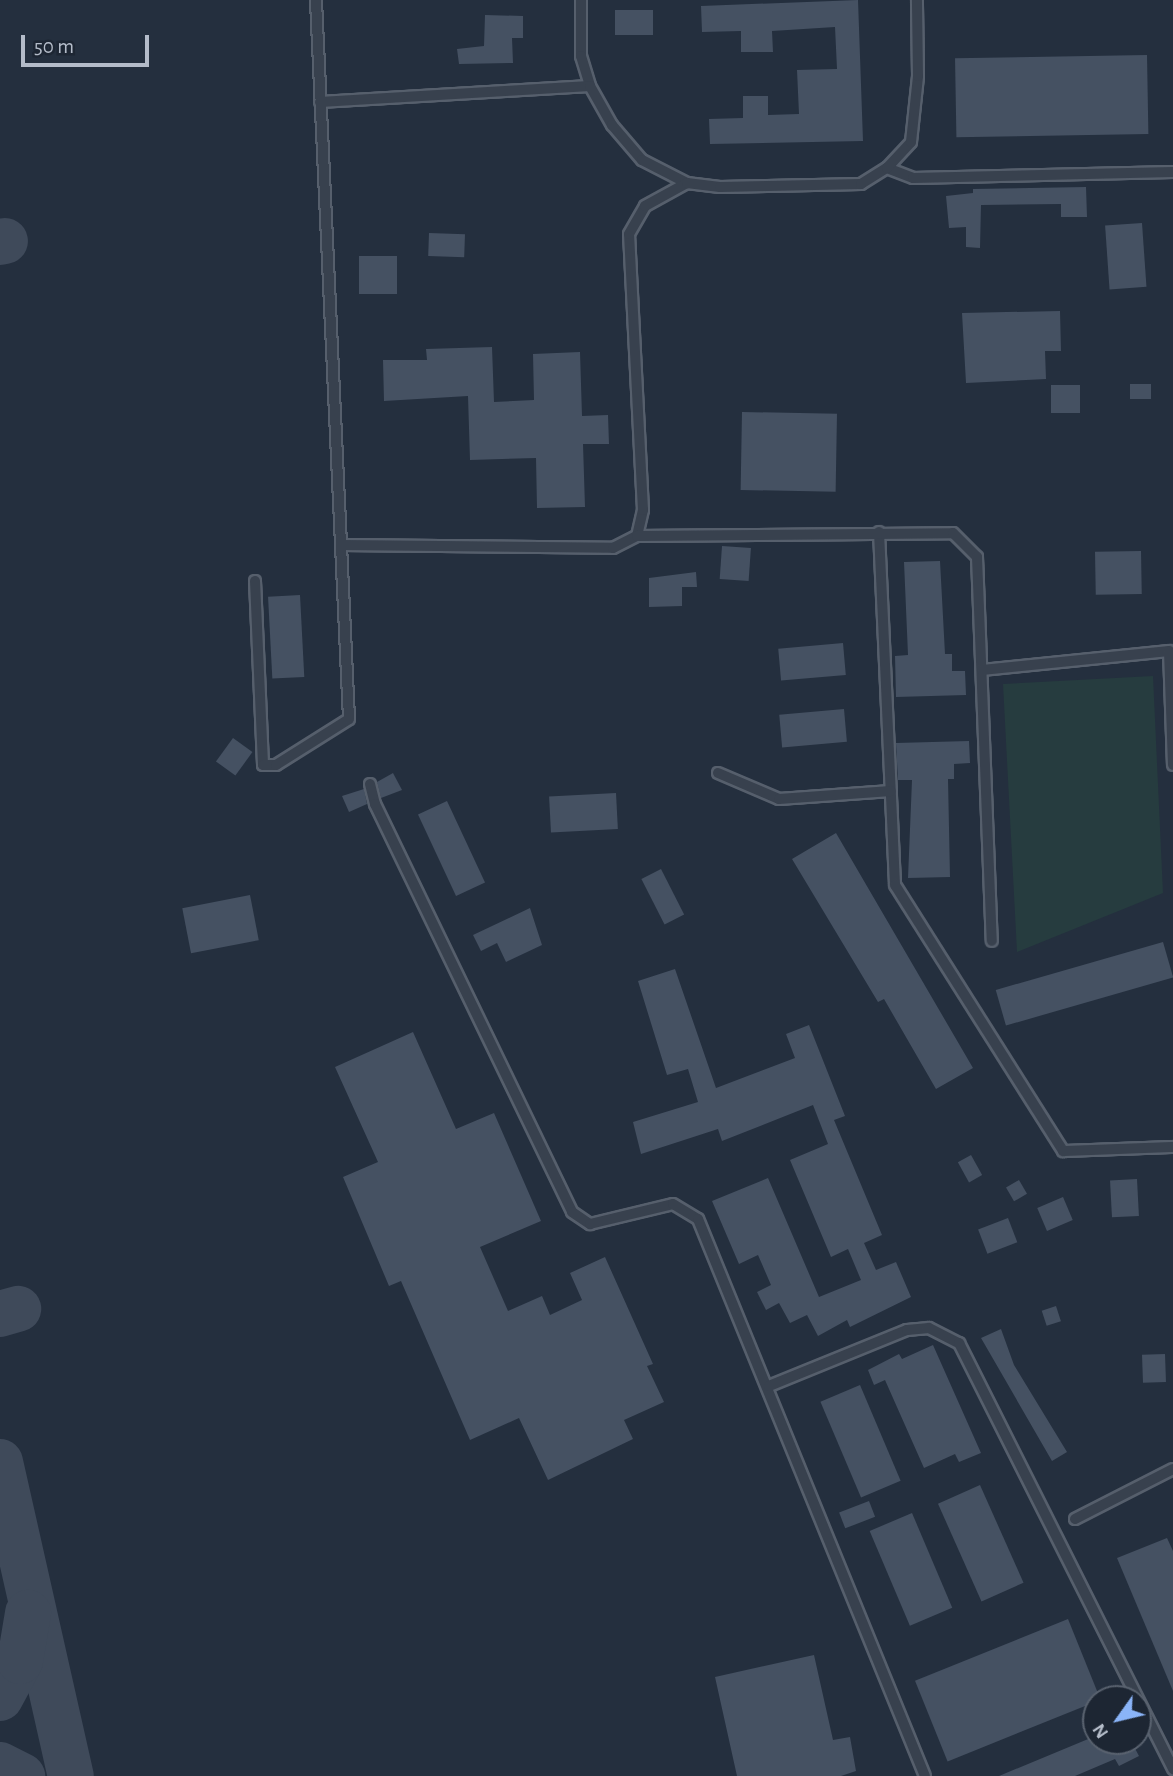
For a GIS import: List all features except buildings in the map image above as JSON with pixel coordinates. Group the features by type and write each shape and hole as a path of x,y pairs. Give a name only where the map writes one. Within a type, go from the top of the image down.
{"lane":[{"path":"255,581 263,765 276,765 349,719 316,0"},
{"path":"581,0 581,56 590,86 612,125 642,160 687,183 720,187 861,184 887,168 911,142 918,76 917,0"},
{"path":"320,102 590,86"},
{"path":"887,168 913,178 1173,172"},
{"path":"637,536 643,510 629,234 645,206 687,183"},
{"path":"879,532 895,885 1063,1151 1173,1147"},
{"path":"341,545 613,548 637,536 953,533 977,557 992,941"},
{"path":"982,670 1169,651 1173,765"},
{"path":"718,773 779,799 891,791"},
{"path":"370,784 375,804 572,1212 590,1224 660,1205 687,1209 698,1219 769,1386 925,1776"},
{"path":"769,1386 907,1330 929,1328 959,1343 1173,1769"},
{"path":"1075,1519 1173,1469"}],"green space":[{"path":"1153,676 1163,893 1017,952 1003,684"}],"taxiway":[{"path":"0,242 5,241"},
{"path":"0,1314 18,1309"},
{"path":"0,1462 71,1776"},
{"path":"0,1698 20,1661 28,1613"},
{"path":"0,1765 22,1776"}]}
